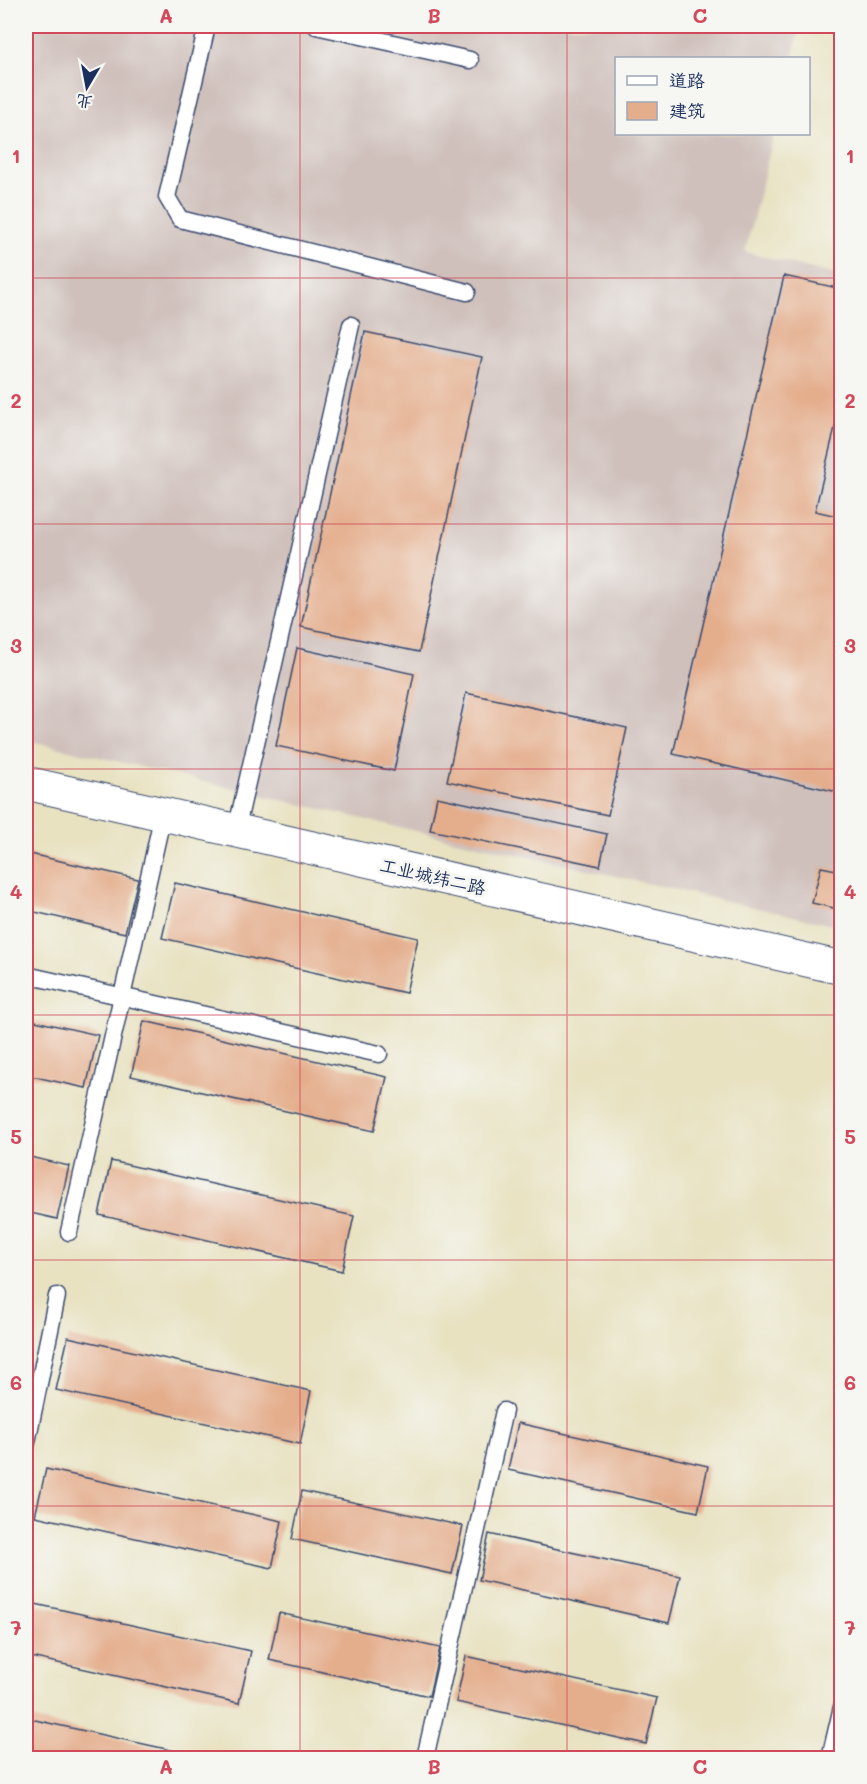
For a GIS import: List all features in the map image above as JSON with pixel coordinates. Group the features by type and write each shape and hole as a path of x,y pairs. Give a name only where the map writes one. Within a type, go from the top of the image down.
{"street":[{"name":"工业城纬二路","path":"26,783 842,968"}],"lane":[{"path":"207,26 167,197 180,219 466,292"},
{"path":"315,26 470,60"},
{"path":"236,831 351,325"},
{"path":"69,1232 163,814"},
{"path":"26,975 378,1054"},
{"path":"26,1447 57,1296"},
{"path":"425,1758 504,1411"},
{"path":"830,1758 842,1707"}],"shaded area":[{"path":"26,26 800,26 792,57 615,57 615,135 774,135 745,252 841,276 841,927 26,740"}],"building":[{"path":"784,276 842,289 842,398 815,511 842,517 842,793 673,754"},
{"path":"365,332 482,357 419,652 301,627"},
{"path":"297,648 414,674 394,771 276,746"},
{"path":"466,693 627,728 608,815 447,781"},
{"path":"437,797 607,834 600,866 430,830"},
{"path":"26,853 138,879 125,933 26,910"},
{"path":"821,867 842,871 842,910 812,903"},
{"path":"175,883 418,938 406,993 162,938"},
{"path":"26,1019 98,1035 86,1088 26,1075"},
{"path":"144,1021 387,1077 374,1131 131,1076"},
{"path":"26,1156 69,1166 57,1219 26,1212"},
{"path":"111,1161 354,1216 342,1271 99,1215"},
{"path":"68,1337 311,1391 300,1444 56,1390"},
{"path":"518,1423 708,1466 698,1512 508,1470"},
{"path":"46,1469 282,1521 272,1568 35,1516"},
{"path":"302,1491 463,1526 452,1574 292,1539"},
{"path":"489,1534 680,1576 669,1623 479,1580"},
{"path":"26,1602 251,1651 239,1703 26,1656"},
{"path":"279,1613 440,1648 429,1696 269,1660"},
{"path":"466,1656 657,1698 646,1744 456,1702"},
{"path":"26,1718 207,1758 26,1758"}]}
